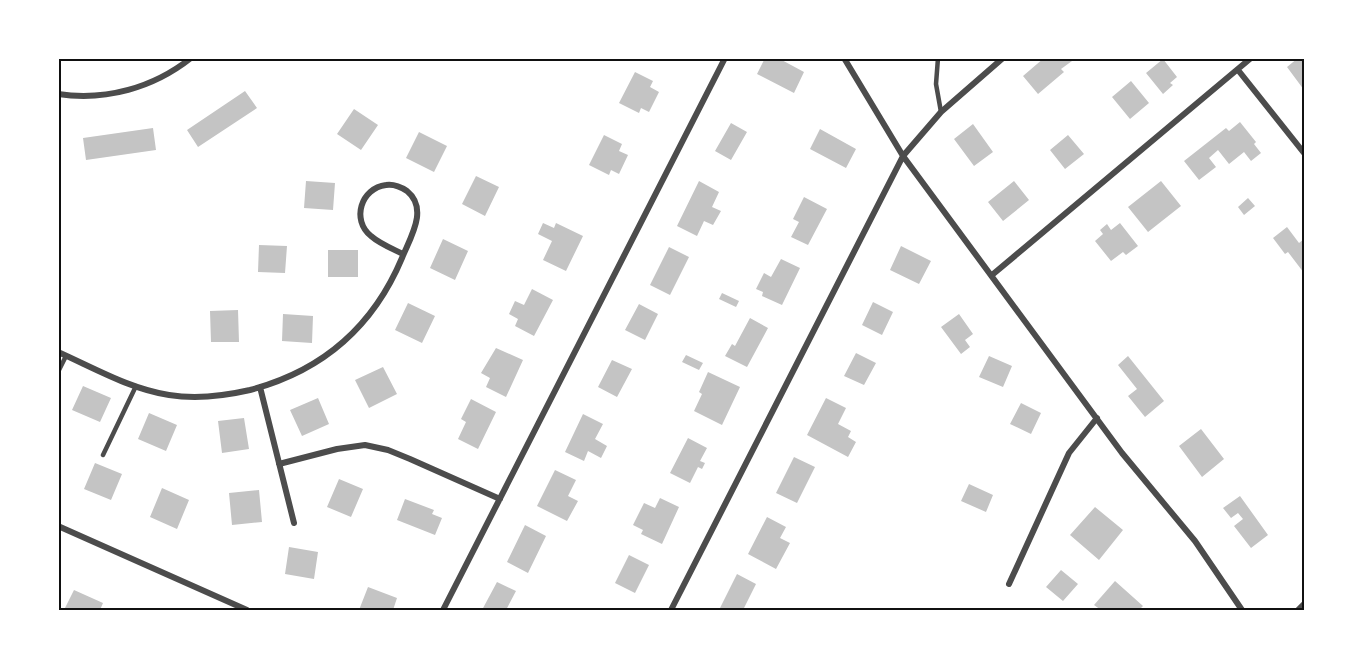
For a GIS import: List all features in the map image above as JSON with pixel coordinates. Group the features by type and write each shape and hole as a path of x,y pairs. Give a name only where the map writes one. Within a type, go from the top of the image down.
{"street":[{"path":"58,94 96,95 136,89 154,81 191,58"},
{"path":"443,610 725,58"},
{"path":"844,58 903,156 1122,453 1195,541 1242,610"},
{"path":"671,610 903,156 941,112 1003,58"},
{"path":"992,275 1251,58"},
{"path":"1238,70 1305,153"},
{"path":"58,352 136,386 168,395 192,397 234,393 260,387 281,381 311,367 341,345 368,315 396,270 403,254 416,223 416,204 412,196 397,186 388,184 378,187 365,197 360,214 362,222 372,237 403,254"},
{"path":"260,387 294,523"},
{"path":"1009,584 1069,453 1097,418"},
{"path":"279,464 337,449 364,446 388,450 500,499"},
{"path":"58,526 247,610"},
{"path":"1298,610 1305,604"}],"lane":[{"path":"938,58 936,84 941,112"},
{"path":"58,372 66,356"},
{"path":"103,455 136,386"}],"building":[{"path":"765,58 778,58 804,72 794,93 757,74"},
{"path":"1044,58 1070,58 1072,61 1061,69 1064,72 1038,94 1023,76"},
{"path":"1298,58 1304,58 1304,90 1287,67"},
{"path":"1163,59 1177,77 1170,83 1173,85 1163,94 1146,73"},
{"path":"635,72 653,81 650,87 659,92 649,112 641,108 639,113 619,103"},
{"path":"1131,81 1149,103 1130,119 1112,97"},
{"path":"245,91 257,108 198,147 187,130"},
{"path":"354,109 378,125 361,150 337,134"},
{"path":"1240,122 1256,142 1254,144 1261,153 1251,161 1244,152 1229,164 1218,150 1209,158 1216,167 1199,180 1184,161 1226,128 1229,131"},
{"path":"731,123 747,132 731,160 715,151"},
{"path":"973,124 993,152 974,166 954,139"},
{"path":"153,128 156,150 86,160 83,138"},
{"path":"820,129 856,149 846,168 810,149"},
{"path":"419,132 447,146 434,172 406,158"},
{"path":"604,135 622,144 619,151 628,155 619,174 611,170 609,175 589,165"},
{"path":"1068,135 1084,154 1065,169 1050,150"},
{"path":"476,176 499,187 485,216 462,204"},
{"path":"306,181 335,183 333,210 304,208"},
{"path":"699,181 719,192 712,207 721,211 713,225 704,221 697,236 677,226"},
{"path":"1014,181 1029,200 1003,221 988,202"},
{"path":"1161,181 1181,206 1148,232 1128,207"},
{"path":"804,197 827,209 808,245 791,237 799,222 793,219"},
{"path":"1248,198 1255,206 1244,215 1238,207"},
{"path":"543,223 554,228 556,223 583,236 566,271 543,260 552,241 538,234"},
{"path":"1120,223 1138,246 1126,255 1123,252 1111,261 1095,241 1103,234 1100,230 1107,224 1111,230"},
{"path":"1287,227 1299,243 1304,239 1304,273 1288,252 1285,254 1273,238"},
{"path":"443,239 468,251 455,280 430,268"},
{"path":"259,245 287,246 285,273 258,272"},
{"path":"901,246 931,261 919,284 890,270"},
{"path":"669,247 689,257 670,295 650,285"},
{"path":"328,250 358,250 358,277 328,277"},
{"path":"781,259 800,268 782,305 762,296 763,292 756,289 764,273 771,277"},
{"path":"532,289 553,300 534,336 515,326 518,319 509,314 515,301 524,305"},
{"path":"722,293 739,301 736,307 719,299"},
{"path":"873,302 893,312 882,335 862,325"},
{"path":"408,303 435,316 422,343 395,330"},
{"path":"639,304 658,314 645,340 625,330"},
{"path":"238,310 239,342 211,342 210,311"},
{"path":"283,314 313,316 312,343 282,341"},
{"path":"959,314 973,334 965,340 970,347 961,354 941,327"},
{"path":"750,318 768,328 747,367 725,356 732,344 735,346"},
{"path":"496,348 523,360 506,397 486,387 490,378 481,373"},
{"path":"856,353 876,363 864,385 844,376"},
{"path":"686,355 703,363 699,370 682,362"},
{"path":"989,356 1012,366 1003,387 979,377"},
{"path":"1128,356 1164,401 1145,417 1128,396 1137,389 1118,365"},
{"path":"612,360 632,369 617,397 598,387"},
{"path":"383,367 397,394 369,408 355,380"},
{"path":"708,372 740,387 722,425 694,411"},
{"path":"83,386 111,398 100,422 72,410"},
{"path":"318,398 329,424 302,436 290,410"},
{"path":"826,398 846,408 838,424 851,431 848,437 856,442 848,457 807,435"},
{"path":"471,399 496,412 478,449 458,439 466,422 461,419"},
{"path":"1021,403 1041,413 1031,434 1010,424"},
{"path":"149,413 177,425 166,451 138,439"},
{"path":"583,414 603,424 595,439 607,446 601,458 588,451 584,461 565,452"},
{"path":"244,418 249,449 222,453 218,421"},
{"path":"1201,429 1224,459 1202,477 1179,446"},
{"path":"688,438 707,448 700,461 705,463 702,469 698,467 690,483 670,473"},
{"path":"794,457 815,467 797,503 776,493"},
{"path":"95,463 122,474 111,500 84,489"},
{"path":"555,470 576,480 568,496 578,501 567,521 537,506"},
{"path":"339,479 363,489 351,517 327,507"},
{"path":"969,484 993,495 986,512 961,501"},
{"path":"162,488 189,500 177,529 150,517"},
{"path":"259,490 262,522 232,525 229,493"},
{"path":"1240,496 1268,535 1251,548 1234,526 1243,519 1238,513 1231,518 1223,508"},
{"path":"660,498 679,507 662,544 641,534 643,530 633,525 644,503 655,508"},
{"path":"405,499 434,510 432,514 442,518 435,535 397,520"},
{"path":"1095,507 1123,530 1099,560 1070,535"},
{"path":"767,517 786,527 780,538 790,543 776,569 748,554"},
{"path":"525,525 546,536 528,573 507,562"},
{"path":"289,547 318,552 314,579 285,574"},
{"path":"629,555 649,565 635,593 615,583"},
{"path":"1061,570 1078,584 1063,601 1046,587"},
{"path":"737,574 756,584 743,610 719,610"},
{"path":"1115,581 1143,606 1139,610 1101,610 1094,605"},
{"path":"497,582 516,591 506,610 482,610"},
{"path":"368,587 397,598 393,610 359,610"},
{"path":"74,590 103,603 100,610 64,610"}]}
